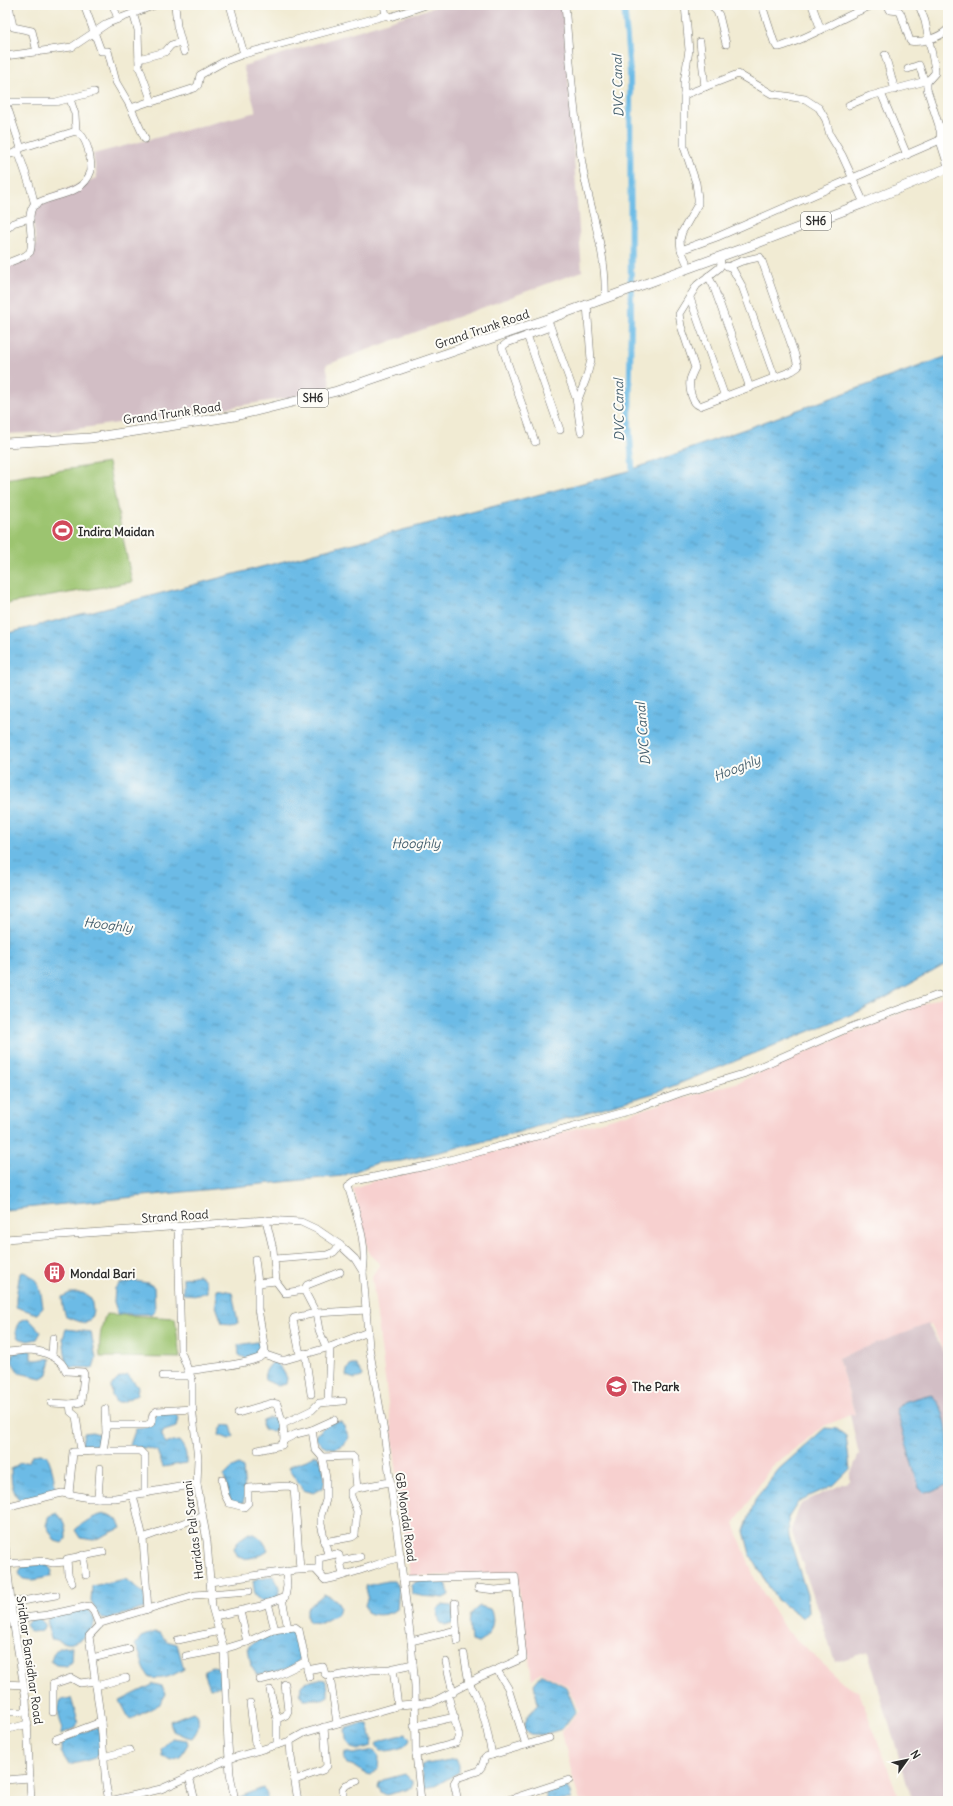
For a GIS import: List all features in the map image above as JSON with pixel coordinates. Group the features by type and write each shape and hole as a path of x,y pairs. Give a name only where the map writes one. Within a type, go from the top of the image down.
{"main road":[{"name":"Grand Trunk Road","path":"5,443 90,438 255,412 338,392 549,323 587,304 720,257 864,203 948,167"}],"street":[{"path":"9,5 13,28 32,31 37,52"},
{"path":"84,5 101,52 108,51 116,82 131,108 145,139"},
{"path":"113,5 118,19"},
{"path":"5,56 72,47 94,32 118,19 146,6 154,5"},
{"path":"175,5 184,52"},
{"path":"230,5 244,54"},
{"path":"384,5 386,15"},
{"path":"131,108 195,88 198,85 198,79 200,76 225,61 244,54 386,15 390,17 426,5"},
{"path":"565,5 578,133 592,214 605,267 606,297"},
{"path":"685,5 689,50 685,65 684,147 696,183 698,198 698,204 682,232 680,240 686,269"},
{"path":"712,5 719,15 726,44"},
{"path":"762,5 777,47 784,46 821,30 856,11 873,5"},
{"path":"812,5 821,30"},
{"path":"888,5 890,10 899,11 901,14 910,41 929,39 948,30"},
{"path":"849,105 881,93 927,81 935,73 925,21 919,5"},
{"path":"133,13 138,30 139,66 152,101"},
{"path":"139,59 164,52 171,45 181,42"},
{"path":"700,42 705,87"},
{"path":"885,55 894,90"},
{"path":"908,69 919,65 924,80 927,81 927,89 939,128 940,140 948,167"},
{"path":"684,95 738,74 772,94 792,97 812,103 823,113 830,135 842,155 864,203"},
{"path":"5,102 49,102 70,99 94,92"},
{"path":"881,93 908,155"},
{"path":"5,264 25,256 30,252 32,240 30,218 31,209 35,204 72,191 85,182 89,176 91,164 85,141 76,131 75,114 70,99"},
{"path":"5,105 9,112 35,204"},
{"path":"939,128 948,125"},
{"path":"5,156 76,131"},
{"path":"681,250 717,237 785,206 853,179 940,140"},
{"path":"5,228 9,227 13,223 30,218"},
{"path":"719,268 721,265 720,257"},
{"path":"755,257 760,257 798,367 750,388 700,406 697,405 692,397 690,380 695,368 679,319 680,310 690,298 697,285 719,268 730,266 755,257"},
{"path":"730,266 742,286 775,378"},
{"path":"708,276 715,290 750,388"},
{"path":"690,298 725,397"},
{"path":"577,402 586,379 591,360 587,304"},
{"path":"535,442 502,350 502,346 549,323 577,402 581,432"},
{"path":"527,335 560,430"},
{"path":"363,1272 366,1260 365,1249 348,1186 355,1181 431,1165 636,1109 680,1093 743,1074 846,1029 938,995"},
{"path":"266,1220 275,1259 274,1267 276,1280 285,1293 304,1290"},
{"name":"Strand Road","path":"5,1239 266,1220 301,1222 318,1230 340,1245"},
{"name":"Haridas Pal Sarani","path":"178,1227 181,1352 189,1373 198,1459 197,1484 207,1541 211,1595 224,1649 225,1712 229,1759 235,1801"},
{"path":"275,1259 327,1255 334,1252 340,1245"},
{"name":"GB Mondal Road","path":"340,1245 355,1259 363,1272 369,1348 384,1432 411,1641 414,1726 421,1801"},
{"path":"163,1376 189,1373 256,1359 263,1354 265,1350 258,1309 258,1283 255,1259"},
{"path":"304,1290 306,1285 340,1272"},
{"path":"258,1283 276,1280"},
{"path":"304,1290 316,1313 319,1330 328,1347 328,1402"},
{"path":"311,1394 293,1320 296,1316 316,1313 367,1310"},
{"path":"263,1354 281,1360 328,1347 368,1332"},
{"path":"52,1356 53,1338"},
{"path":"5,1352 29,1350 52,1356 64,1364 66,1371 84,1373 81,1402 70,1404 51,1403"},
{"path":"283,1424 312,1410 316,1405 328,1402 343,1402"},
{"path":"238,1413 272,1403 277,1404 283,1424 284,1440 282,1445 258,1450"},
{"path":"70,1404 71,1412 75,1414 77,1418 81,1451"},
{"path":"103,1452 106,1433 105,1409"},
{"path":"106,1425 147,1425 151,1423 153,1414 157,1411 192,1409"},
{"path":"284,1440 334,1420"},
{"path":"312,1430 315,1449 322,1457 326,1478 326,1500 321,1520 324,1542 328,1555"},
{"path":"69,1494 73,1452 81,1451 140,1451 145,1456 145,1493"},
{"path":"322,1457 352,1456 354,1458 357,1488"},
{"path":"98,1498 100,1468"},
{"path":"222,1480 225,1495 229,1503 244,1507 248,1503 248,1488 289,1486 294,1488 300,1570"},
{"path":"324,1542 352,1537 355,1535 357,1511 351,1496 351,1491 357,1488 390,1482"},
{"path":"5,1507 62,1493 98,1498 115,1498 197,1484"},
{"path":"134,1495 143,1538 148,1610"},
{"path":"143,1538 202,1516"},
{"name":"Sridhar Bansidhar Road","path":"5,1546 9,1620 24,1685 27,1712 31,1801"},
{"path":"72,1583 66,1562 68,1557 103,1552"},
{"path":"343,1575 338,1554 319,1558 319,1571 325,1580 343,1575 401,1557"},
{"path":"83,1555 86,1575"},
{"path":"340,1561 360,1557"},
{"path":"6,1564 45,1561 54,1563 66,1562"},
{"path":"210,1582 286,1571 316,1569 319,1571"},
{"path":"215,1616 268,1604 282,1599 286,1594 286,1571"},
{"path":"249,1591 195,1595 101,1623 89,1636 101,1722 103,1757 110,1801 161,1789 229,1759 290,1741 304,1733 398,1706 432,1702 523,1658 519,1634 516,1588 513,1576 403,1578"},
{"path":"478,1588 495,1590 516,1588"},
{"path":"8,1603 56,1595"},
{"path":"282,1599 288,1628"},
{"path":"455,1603 457,1641"},
{"path":"268,1604 275,1630"},
{"path":"9,1620 48,1615 89,1606 94,1612 99,1625"},
{"path":"240,1611 247,1642"},
{"path":"186,1656 224,1649 247,1642 275,1630 295,1628 299,1630 308,1674 323,1667 325,1674 330,1677 371,1670 393,1669 413,1664"},
{"path":"411,1641 457,1630"},
{"path":"178,1640 220,1631"},
{"path":"92,1658 129,1649"},
{"path":"464,1654 469,1683 475,1693 485,1721 492,1755"},
{"path":"260,1680 276,1676 305,1662"},
{"path":"416,1754 456,1743 459,1736 446,1662"},
{"path":"393,1669 398,1706"},
{"path":"497,1670 508,1688 526,1745"},
{"path":"330,1677 337,1723"},
{"path":"53,1712 53,1684 71,1678 80,1683 96,1683 126,1678"},
{"path":"5,1684 24,1685"},
{"path":"277,1719 288,1714 285,1684"},
{"path":"270,1690 277,1719 277,1745"},
{"path":"250,1703 256,1743 259,1750"},
{"path":"5,1712 27,1712"},
{"path":"414,1726 455,1717"},
{"path":"56,1739 101,1722"},
{"path":"5,1730 28,1724"},
{"path":"295,1780 324,1770 327,1766 324,1727"},
{"path":"458,1801 454,1783 456,1780 478,1771 482,1766 485,1757 549,1738"},
{"path":"290,1741 298,1801"},
{"path":"103,1757 130,1750"},
{"path":"189,1776 195,1801"},
{"path":"5,1780 30,1778"},
{"path":"505,1801 569,1780"},
{"path":"343,1801 343,1789 357,1781"},
{"path":"142,1793 144,1801"}],"shaded area":[{"path":"441,5 563,5 582,271 326,365 331,386 293,397 54,432 5,434 5,266 25,260 36,245 31,202 97,178 93,154 256,112 243,66"},
{"name":"The Park","path":"948,994 948,1356 946,1357 931,1324 838,1358 855,1415 850,1415 824,1426 771,1467 734,1524 755,1579 785,1629 848,1687 859,1692 900,1801 580,1801 574,1783 562,1732 579,1710 567,1686 541,1672 532,1679 516,1574 410,1576 372,1276 380,1264 369,1254 353,1188 377,1180 444,1166 739,1082 814,1048"},
{"path":"928,1324 946,1357 948,1356 948,1801 912,1801 868,1652 835,1662 791,1529 801,1503 850,1481 850,1475 859,1454 850,1415 855,1414 838,1358"}],"green space":[{"name":"Indira Maidan","path":"108,463 132,582 5,604 5,479"},
{"path":"106,1314 175,1318 180,1358 100,1357 100,1335"}],"water":[{"name":"Hooghly","path":"948,356 948,963 865,1009 658,1092 491,1140 401,1161 377,1163 342,1176 5,1210 5,634 625,472"},
{"path":"23,1272 33,1277 39,1286 43,1308 37,1314 16,1307 20,1273"},
{"path":"198,1275 206,1281 207,1292 198,1295 183,1294 183,1278"},
{"path":"135,1281 148,1283 154,1287 155,1310 151,1314 118,1314 114,1302 115,1288 120,1284"},
{"path":"217,1289 232,1292 238,1323 222,1323 216,1306"},
{"path":"70,1293 83,1293 91,1298 93,1310 91,1319 84,1323 66,1317 62,1297"},
{"path":"28,1318 41,1332 37,1339 28,1341 18,1338 16,1330 21,1320"},
{"path":"66,1329 91,1332 96,1358 93,1368 67,1367 63,1338"},
{"path":"257,1342 263,1343 264,1349 259,1355 253,1358 246,1358 239,1355 238,1345"},
{"path":"31,1350 31,1359 51,1359 48,1374 41,1378 19,1373 12,1362 13,1353"},
{"path":"273,1362 283,1371 287,1378 286,1384 278,1386 265,1380 265,1373"},
{"path":"351,1365 356,1365 363,1375 362,1377 355,1379 346,1376 347,1370"},
{"path":"128,1375 138,1387 137,1394 123,1402 116,1402 112,1396 111,1386 119,1378"},
{"path":"931,1394 943,1413 946,1424 948,1436 948,1484 932,1492 924,1493 919,1488 896,1409 903,1402"},
{"path":"156,1413 176,1413 178,1419 176,1427 164,1431 161,1436 166,1443 179,1441 185,1451 186,1463 163,1467 157,1451 147,1448 131,1448 130,1445 136,1428 152,1426"},
{"path":"268,1418 276,1418 280,1423 278,1428 273,1431 265,1430 262,1425 263,1420"},
{"path":"334,1422 342,1422 349,1437 342,1445 329,1448 324,1446 316,1439 317,1434 324,1427"},
{"path":"224,1425 231,1426 234,1436 229,1439 219,1435 220,1430"},
{"path":"825,1428 837,1429 846,1436 850,1469 834,1485 799,1501 788,1518 789,1537 807,1595 808,1612 803,1618 776,1599 750,1554 744,1531 756,1498 779,1469"},
{"path":"92,1432 103,1435 101,1449 83,1448 82,1442 84,1433"},
{"path":"32,1455 47,1455 53,1472 55,1491 21,1502 13,1487 11,1469 20,1463 29,1461"},
{"path":"314,1455 320,1456 325,1478 323,1488 314,1493 303,1490 289,1468 295,1464 307,1460"},
{"path":"239,1465 243,1468 245,1495 243,1503 238,1504 230,1499 224,1476 232,1468"},
{"path":"57,1513 62,1519 65,1528 66,1539 62,1543 55,1541 46,1525 49,1516"},
{"path":"105,1514 116,1518 121,1528 94,1540 80,1538 75,1530 89,1520"},
{"path":"249,1533 261,1538 268,1550 253,1557 238,1557 234,1548 239,1540"},
{"path":"47,1564 52,1571 51,1576 32,1580 21,1578 19,1572 22,1567"},
{"path":"273,1576 278,1586 278,1597 268,1601 261,1601 255,1596 253,1581 258,1578"},
{"path":"125,1579 144,1593 145,1608 108,1619 102,1619 91,1602 92,1586"},
{"path":"443,1579 447,1585 449,1595 443,1598 415,1595 412,1593 411,1584 421,1580"},
{"path":"387,1581 395,1581 399,1587 397,1609 382,1615 367,1612 365,1605 368,1596 365,1586"},
{"path":"324,1594 336,1600 340,1607 338,1614 321,1623 309,1622 307,1618 307,1608"},
{"path":"442,1605 452,1606 454,1623 445,1626 440,1623 437,1609"},
{"path":"480,1606 490,1609 493,1619 489,1633 478,1643 471,1641 469,1626 472,1613"},
{"path":"87,1609 92,1614 94,1619 92,1629 88,1633 78,1641 72,1643 64,1643 51,1639 47,1620 51,1616"},
{"path":"39,1618 45,1624 42,1631 31,1632 26,1624 30,1619"},
{"path":"296,1629 301,1649 300,1660 296,1664 283,1670 269,1674 257,1675 251,1666 248,1647 265,1637"},
{"path":"154,1632 160,1633 166,1641 177,1644 184,1669 168,1677 150,1678 135,1645 141,1637"},
{"path":"72,1646 71,1662 67,1666 57,1665 51,1661 54,1653 60,1647"},
{"path":"212,1666 223,1668 222,1686 210,1688 204,1672"},
{"path":"542,1674 566,1687 576,1711 562,1729 542,1735 530,1734 523,1729 527,1717 538,1704 534,1684"},
{"path":"319,1679 325,1680 328,1688 328,1696 323,1699 304,1699 300,1694 301,1686 304,1683"},
{"path":"154,1684 162,1686 166,1694 160,1704 130,1720 120,1701"},
{"path":"71,1698 78,1721 76,1728 61,1734 62,1729 58,1710 59,1706 61,1700"},
{"path":"193,1712 198,1716 198,1728 192,1738 173,1731 170,1721"},
{"path":"359,1724 368,1724 372,1740 371,1746 358,1750 351,1748 346,1739 345,1729"},
{"path":"98,1727 101,1733 101,1753 92,1759 69,1765 61,1752 61,1740"},
{"path":"406,1734 410,1738 409,1742 396,1750 380,1751 376,1744 382,1740"},
{"path":"172,1738 187,1740 188,1744 180,1757 172,1760 162,1757 161,1749"},
{"path":"374,1750 379,1757 378,1769 371,1775 347,1764 344,1759 345,1752 353,1754"},
{"path":"456,1759 459,1765 459,1772 435,1786 424,1788 421,1765"},
{"path":"405,1774 412,1781 412,1787 386,1795 381,1792 378,1787 379,1783 383,1780"},
{"path":"565,1784 570,1792 571,1800 546,1801 546,1792 557,1786"},
{"path":"263,1788 267,1794 268,1801 237,1801 237,1798"}],"waterway":[{"name":"DVC Canal","path":"624,5 630,73 631,316 629,425 633,477"}],"place":[{"name":"Indira Maidan","path":"63,531"},
{"name":"Mondal Bari","path":"55,1273"},
{"name":"The Park","path":"616,1386"}]}
